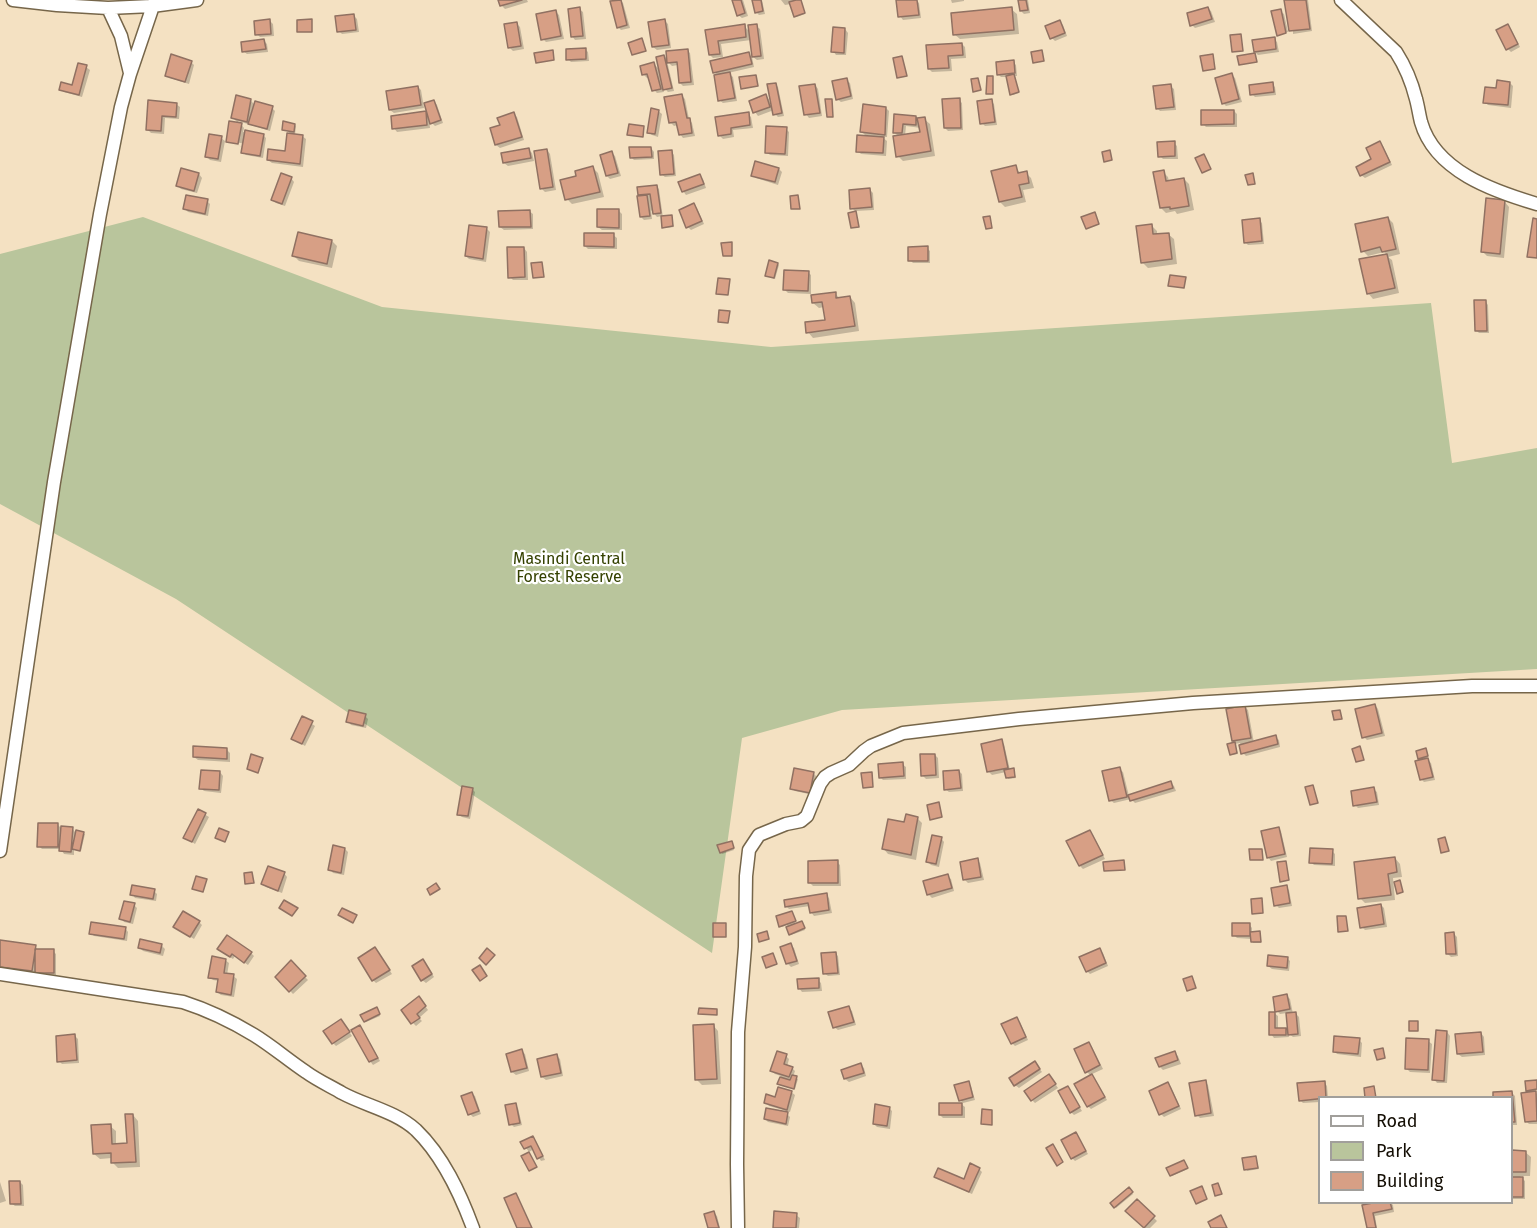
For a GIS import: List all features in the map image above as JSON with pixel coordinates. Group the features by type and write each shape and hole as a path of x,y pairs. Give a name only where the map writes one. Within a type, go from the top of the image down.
{"street":[{"path":"13,0 108,8 197,0"},
{"path":"1341,0 1400,58 1411,81 1425,134 1438,153 1478,183 1537,204"},
{"path":"0,851 54,482 100,214 121,107 154,3"},
{"path":"108,8 121,36 130,74"},
{"path":"738,1228 738,1032 745,947 746,876 749,850 759,835 786,824 801,821 807,816 825,777 849,765 871,746 903,733 1018,719 1193,703 1472,686 1537,686"},
{"path":"0,974 183,1002 208,1011 252,1034 308,1074 345,1094 391,1114 414,1128 429,1143 448,1172 473,1228"}],"green space":[{"name":"Masindi Central Forest Reserve","path":"143,217 382,307 771,347 1431,303 1452,463 1537,448 1537,669 842,710 742,738 712,953 176,599 0,504 0,254"}],"building":[{"path":"498,0 522,0 500,6"},
{"path":"621,0 627,25 617,28 610,1"},
{"path":"732,0 741,0 745,13 737,16"},
{"path":"752,0 761,0 763,11 755,13"},
{"path":"801,0 805,13 794,17 789,2"},
{"path":"896,0 917,0 919,15 898,17"},
{"path":"1018,0 1026,0 1028,10 1020,11"},
{"path":"1284,0 1306,0 1310,29 1289,31"},
{"path":"580,7 583,36 571,37 568,9"},
{"path":"1012,7 1014,30 953,35 951,13"},
{"path":"1208,7 1212,19 1190,26 1187,13"},
{"path":"1281,9 1286,33 1277,36 1271,11"},
{"path":"556,10 561,36 541,40 536,14"},
{"path":"354,14 356,30 337,32 335,16"},
{"path":"270,19 271,34 255,35 254,21"},
{"path":"312,19 312,32 297,32 297,20"},
{"path":"665,19 669,45 652,47 648,22"},
{"path":"1060,20 1065,33 1050,39 1045,26"},
{"path":"517,22 521,46 508,48 504,24"},
{"path":"745,24 746,37 718,41 720,54 709,55 705,30"},
{"path":"757,24 761,56 752,57 748,25"},
{"path":"1508,24 1518,44 1506,50 1496,30"},
{"path":"833,27 845,28 844,53 831,52"},
{"path":"1241,34 1243,51 1232,52 1230,35"},
{"path":"1275,37 1276,49 1254,52 1252,40"},
{"path":"642,38 646,51 632,55 628,43"},
{"path":"264,39 266,49 242,52 241,42"},
{"path":"962,43 963,55 948,56 949,68 928,69 926,45"},
{"path":"586,48 586,59 566,60 566,49"},
{"path":"688,49 691,82 679,83 677,62 667,63 666,51"},
{"path":"553,50 554,60 536,63 534,53"},
{"path":"1042,50 1044,61 1033,63 1031,52"},
{"path":"749,52 752,64 713,73 710,61"},
{"path":"1255,53 1257,62 1239,65 1237,56"},
{"path":"171,54 192,61 185,82 165,76"},
{"path":"1213,54 1215,69 1203,71 1200,56"},
{"path":"664,55 672,88 663,90 656,57"},
{"path":"902,56 907,76 897,78 893,58"},
{"path":"1014,60 1015,73 997,75 996,62"},
{"path":"654,62 661,89 652,91 647,74 642,75 640,66"},
{"path":"78,63 87,65 79,95 59,90 61,82 72,85"},
{"path":"730,72 735,98 718,101 714,75"},
{"path":"1232,73 1239,99 1222,104 1215,78"},
{"path":"1014,74 1019,92 1010,95 1006,76"},
{"path":"756,75 758,86 741,89 739,77"},
{"path":"987,76 993,76 993,94 986,94"},
{"path":"847,78 851,96 836,100 832,81"},
{"path":"978,78 981,90 973,92 971,79"},
{"path":"1497,80 1510,82 1508,105 1483,103 1485,87 1496,88"},
{"path":"1273,82 1274,92 1250,95 1249,85"},
{"path":"776,83 782,113 773,115 767,84"},
{"path":"815,84 820,113 804,115 799,86"},
{"path":"1171,84 1174,107 1156,109 1153,86"},
{"path":"418,86 421,105 389,110 386,91"},
{"path":"682,94 692,133 679,135 676,122 669,123 664,97"},
{"path":"766,94 770,107 753,113 749,101"},
{"path":"236,95 251,99 247,122 231,118"},
{"path":"960,98 961,128 944,128 942,99"},
{"path":"825,99 832,99 833,117 827,117"},
{"path":"992,99 995,122 980,124 977,101"},
{"path":"148,100 177,103 176,117 162,116 161,131 146,130"},
{"path":"434,100 441,120 430,124 424,103"},
{"path":"255,101 273,106 267,129 248,124"},
{"path":"863,104 886,107 885,135 860,132"},
{"path":"651,108 659,110 655,134 647,133"},
{"path":"1201,110 1234,110 1234,124 1201,125"},
{"path":"426,111 427,125 392,129 391,116"},
{"path":"514,112 522,137 495,145 490,128 500,125 497,118"},
{"path":"749,112 750,125 731,128 731,134 718,136 715,117"},
{"path":"894,114 916,116 916,125 903,124 902,133 893,133"},
{"path":"925,117 931,151 896,157 893,136 920,132 917,118"},
{"path":"229,121 242,123 238,144 226,142"},
{"path":"283,121 295,124 294,132 282,130"},
{"path":"629,124 644,126 643,137 627,135"},
{"path":"766,126 787,127 785,154 765,153"},
{"path":"245,130 264,134 260,156 241,153"},
{"path":"287,133 303,135 300,164 267,160 268,149 285,151"},
{"path":"209,134 222,136 218,159 205,157"},
{"path":"857,135 884,137 883,153 856,152"},
{"path":"1175,141 1175,156 1158,157 1157,142"},
{"path":"1380,141 1390,162 1360,176 1356,167 1371,159 1366,148"},
{"path":"629,147 651,147 652,157 630,158"},
{"path":"529,148 531,158 503,163 501,153"},
{"path":"547,149 553,187 540,189 534,151"},
{"path":"672,150 674,174 660,175 658,151"},
{"path":"1110,150 1112,160 1104,162 1102,152"},
{"path":"612,151 618,173 606,176 600,155"},
{"path":"1204,154 1211,169 1202,173 1195,158"},
{"path":"755,161 779,168 775,182 751,176"},
{"path":"1016,165 1018,173 1027,171 1029,183 1019,185 1022,197 999,202 991,171"},
{"path":"593,166 600,192 565,200 560,180 576,176 575,171"},
{"path":"181,168 199,173 194,191 176,186"},
{"path":"1164,170 1166,181 1184,178 1189,206 1160,208 1153,172"},
{"path":"281,173 292,177 282,204 271,200"},
{"path":"1253,173 1255,184 1248,185 1245,175"},
{"path":"700,174 704,184 682,192 678,182"},
{"path":"657,185 661,213 653,214 650,194 638,195 637,187"},
{"path":"870,188 872,207 850,209 849,190"},
{"path":"186,195 208,199 205,214 183,209"},
{"path":"647,195 650,216 640,217 637,196"},
{"path":"798,195 800,209 791,209 790,196"},
{"path":"1486,198 1505,200 1500,254 1481,252"},
{"path":"694,203 702,221 686,228 679,210"},
{"path":"597,209 619,209 619,228 597,227"},
{"path":"530,210 531,227 499,227 498,211"},
{"path":"856,211 859,227 851,228 848,213"},
{"path":"1095,212 1099,224 1086,229 1081,217"},
{"path":"672,215 673,226 662,228 661,216"},
{"path":"990,216 992,228 986,229 983,217"},
{"path":"1388,217 1396,249 1382,252 1380,247 1361,252 1355,224"},
{"path":"1260,218 1262,241 1244,243 1242,220"},
{"path":"1533,218 1537,219 1537,258 1527,257"},
{"path":"1152,224 1153,234 1169,233 1172,259 1141,263 1136,226"},
{"path":"469,225 487,227 483,259 465,256"},
{"path":"298,232 332,240 327,264 292,256"},
{"path":"584,233 614,233 614,247 584,246"},
{"path":"732,242 732,256 723,256 721,243"},
{"path":"928,246 928,261 908,261 908,247"},
{"path":"507,247 524,247 525,277 508,278"},
{"path":"1387,254 1395,288 1367,294 1359,259"},
{"path":"769,260 778,263 774,278 765,276"},
{"path":"542,262 544,277 533,278 531,263"},
{"path":"784,270 809,271 808,291 783,290"},
{"path":"1170,275 1186,277 1184,288 1168,286"},
{"path":"718,278 730,279 728,295 716,294"},
{"path":"836,292 836,298 850,296 855,326 806,333 805,322 825,320 822,302 812,303 811,295"},
{"path":"1474,300 1486,300 1487,331 1475,331"},
{"path":"719,310 730,311 728,323 718,322"},
{"path":"1375,704 1382,733 1362,738 1355,709"},
{"path":"1245,705 1251,738 1232,741 1226,709"},
{"path":"349,710 366,714 363,726 346,722"},
{"path":"1340,710 1342,719 1334,720 1332,711"},
{"path":"302,716 313,721 302,744 291,739"},
{"path":"1276,735 1278,744 1241,754 1239,745"},
{"path":"1002,739 1008,768 987,772 981,744"},
{"path":"1235,742 1237,753 1230,755 1227,744"},
{"path":"193,746 227,748 227,759 193,757"},
{"path":"1360,746 1364,760 1356,762 1352,749"},
{"path":"1426,748 1428,756 1418,759 1416,751"},
{"path":"251,754 263,758 258,773 247,769"},
{"path":"920,754 935,754 936,775 921,776"},
{"path":"1428,758 1433,777 1420,780 1415,761"},
{"path":"903,762 904,776 879,778 878,764"},
{"path":"1120,767 1127,797 1109,801 1102,771"},
{"path":"794,768 814,772 810,793 790,789"},
{"path":"1014,768 1015,777 1006,778 1004,770"},
{"path":"201,770 220,771 219,790 199,789"},
{"path":"959,770 961,788 944,790 943,771"},
{"path":"872,772 873,787 863,788 861,773"},
{"path":"1171,781 1173,788 1130,801 1128,795"},
{"path":"1313,785 1318,803 1310,805 1305,787"},
{"path":"462,786 473,788 468,816 457,815"},
{"path":"1374,787 1377,802 1353,806 1351,791"},
{"path":"939,802 942,817 930,820 927,805"},
{"path":"198,809 206,813 192,842 183,838"},
{"path":"906,814 918,817 911,855 882,849 888,819 904,822"},
{"path":"38,823 58,823 58,847 37,847"},
{"path":"61,826 73,827 71,852 59,851"},
{"path":"1279,827 1285,854 1267,858 1261,831"},
{"path":"219,828 229,832 225,842 215,838"},
{"path":"76,830 84,832 80,851 72,849"},
{"path":"1090,830 1103,855 1079,866 1066,841"},
{"path":"932,835 942,837 936,864 926,862"},
{"path":"1445,837 1449,851 1441,853 1438,839"},
{"path":"732,841 734,848 720,853 717,845"},
{"path":"333,845 345,848 341,873 328,870"},
{"path":"1310,848 1333,849 1332,864 1309,863"},
{"path":"1249,849 1262,849 1263,860 1250,860"},
{"path":"1395,857 1397,872 1388,874 1391,895 1358,899 1354,862"},
{"path":"978,858 981,877 963,880 960,862"},
{"path":"838,860 838,883 808,883 808,861"},
{"path":"1124,860 1125,870 1104,871 1103,862"},
{"path":"1286,861 1289,880 1280,882 1277,862"},
{"path":"268,866 285,872 278,891 261,884"},
{"path":"252,872 254,883 245,884 244,873"},
{"path":"948,874 952,888 927,895 923,881"},
{"path":"196,876 207,879 203,892 192,889"},
{"path":"1400,880 1403,892 1397,894 1394,882"},
{"path":"436,883 440,889 430,895 427,889"},
{"path":"132,885 155,889 153,899 130,895"},
{"path":"1287,885 1290,903 1274,906 1271,888"},
{"path":"827,893 829,910 810,913 808,903 785,907 784,900"},
{"path":"1262,898 1263,913 1252,914 1251,899"},
{"path":"284,900 298,908 292,916 279,908"},
{"path":"124,901 135,903 130,922 119,919"},
{"path":"1381,904 1384,924 1360,928 1357,908"},
{"path":"342,908 357,915 353,923 338,915"},
{"path":"183,911 200,921 190,937 173,927"},
{"path":"792,911 796,921 779,927 776,916"},
{"path":"1337,916 1346,916 1348,931 1338,932"},
{"path":"802,921 805,928 789,935 786,927"},
{"path":"91,922 126,927 124,939 89,934"},
{"path":"713,923 726,923 726,937 713,937"},
{"path":"1232,923 1250,923 1250,936 1232,936"},
{"path":"767,931 769,939 759,942 757,934"},
{"path":"1260,931 1261,942 1251,942 1250,932"},
{"path":"1454,932 1456,954 1446,954 1445,933"},
{"path":"227,935 252,952 244,963 232,954 230,957 217,949"},
{"path":"140,939 162,944 160,953 138,948"},
{"path":"0,940 36,945 32,971 0,967"},
{"path":"791,943 797,961 786,964 780,947"},
{"path":"375,947 390,970 372,981 358,958"},
{"path":"487,948 495,955 486,965 479,958"},
{"path":"1100,948 1106,963 1086,972 1079,957"},
{"path":"35,949 54,949 54,973 35,973"},
{"path":"836,952 838,973 823,974 821,953"},
{"path":"773,953 777,964 766,968 762,957"},
{"path":"1268,955 1288,957 1287,968 1267,966"},
{"path":"212,956 226,959 224,973 234,974 231,995 216,992 218,979 208,978"},
{"path":"423,959 432,974 421,981 412,966"},
{"path":"291,960 306,976 289,992 275,977"},
{"path":"480,965 487,976 480,981 472,970"},
{"path":"1192,976 1196,988 1187,991 1183,979"},
{"path":"819,978 819,988 798,989 797,979"},
{"path":"1287,994 1290,1009 1275,1012 1273,997"},
{"path":"419,996 426,1006 417,1014 420,1018 411,1024 401,1010"},
{"path":"849,1006 854,1022 833,1028 828,1012"},
{"path":"377,1007 380,1014 364,1022 360,1015"},
{"path":"699,1008 717,1009 717,1015 698,1014"},
{"path":"1269,1012 1275,1012 1275,1028 1286,1028 1286,1035 1269,1035"},
{"path":"1296,1012 1298,1034 1288,1035 1286,1013"},
{"path":"1017,1017 1026,1037 1011,1044 1001,1024"},
{"path":"341,1019 350,1032 332,1044 323,1031"},
{"path":"1409,1021 1418,1021 1418,1031 1409,1031"},
{"path":"714,1024 717,1079 695,1080 693,1025"},
{"path":"360,1025 378,1058 369,1062 351,1030"},
{"path":"1436,1030 1447,1031 1444,1081 1432,1080"},
{"path":"1481,1032 1483,1052 1457,1054 1455,1034"},
{"path":"75,1034 77,1060 57,1062 56,1036"},
{"path":"1334,1036 1360,1038 1358,1054 1333,1052"},
{"path":"1406,1038 1429,1039 1428,1070 1405,1069"},
{"path":"1089,1042 1100,1065 1085,1073 1074,1049"},
{"path":"1383,1048 1385,1058 1377,1060 1374,1050"},
{"path":"522,1049 527,1068 511,1072 506,1054"},
{"path":"777,1051 787,1054 784,1064 793,1067 789,1077 770,1071"},
{"path":"1175,1051 1178,1060 1159,1067 1155,1058"},
{"path":"557,1054 561,1073 541,1077 537,1059"},
{"path":"1035,1061 1040,1069 1014,1086 1009,1078"},
{"path":"861,1063 864,1073 844,1079 841,1070"},
{"path":"1049,1074 1056,1084 1031,1101 1024,1091"},
{"path":"1092,1074 1105,1097 1087,1107 1074,1084"},
{"path":"792,1075 797,1076 794,1089 777,1084 780,1077 790,1080"},
{"path":"1206,1080 1211,1113 1195,1116 1189,1083"},
{"path":"1537,1080 1537,1089 1526,1091 1525,1081"},
{"path":"969,1081 973,1097 959,1101 954,1085"},
{"path":"1325,1081 1326,1096 1299,1101 1297,1083"},
{"path":"1168,1082 1179,1106 1159,1115 1149,1091"},
{"path":"1068,1086 1080,1107 1070,1113 1058,1091"},
{"path":"1374,1086 1376,1096 1365,1096 1364,1088"},
{"path":"778,1087 792,1091 787,1110 764,1103 766,1094 775,1097"},
{"path":"1512,1091 1512,1096 1493,1096 1493,1092"},
{"path":"1536,1091 1537,1121 1525,1122 1521,1093"},
{"path":"472,1092 479,1111 468,1115 461,1096"},
{"path":"516,1103 520,1123 509,1125 505,1105"},
{"path":"939,1103 962,1103 962,1115 939,1115"},
{"path":"875,1104 890,1107 887,1126 873,1124"},
{"path":"766,1108 788,1112 786,1124 764,1119"},
{"path":"982,1109 992,1110 992,1125 981,1124"},
{"path":"125,1114 133,1114 136,1162 111,1163 111,1153 93,1154 91,1125 111,1124 112,1144 127,1143"},
{"path":"1076,1132 1086,1151 1071,1159 1061,1140"},
{"path":"533,1136 543,1156 537,1159 531,1146 524,1149 520,1142"},
{"path":"1053,1144 1063,1162 1057,1166 1046,1148"},
{"path":"1513,1150 1526,1151 1526,1172 1513,1172"},
{"path":"529,1152 537,1167 529,1171 521,1156"},
{"path":"1256,1156 1258,1168 1244,1170 1242,1158"},
{"path":"1184,1160 1188,1168 1170,1176 1166,1168"},
{"path":"970,1163 980,1168 969,1192 934,1177 938,1168 964,1179"},
{"path":"1513,1177 1523,1177 1523,1197 1513,1197"},
{"path":"9,1181 20,1181 21,1204 10,1204"},
{"path":"1218,1183 1222,1194 1215,1196 1212,1185"},
{"path":"1202,1186 1207,1199 1196,1204 1190,1191"},
{"path":"1129,1187 1133,1192 1114,1208 1110,1203"},
{"path":"516,1193 532,1228 517,1228 504,1198"},
{"path":"1137,1199 1155,1216 1144,1228 1125,1211"},
{"path":"1391,1204 1392,1209 1373,1213 1376,1228 1367,1228 1362,1205"},
{"path":"714,1211 719,1228 708,1228 704,1214"},
{"path":"774,1211 797,1213 796,1228 773,1228"},
{"path":"1221,1215 1227,1228 1211,1228 1208,1222"}]}
